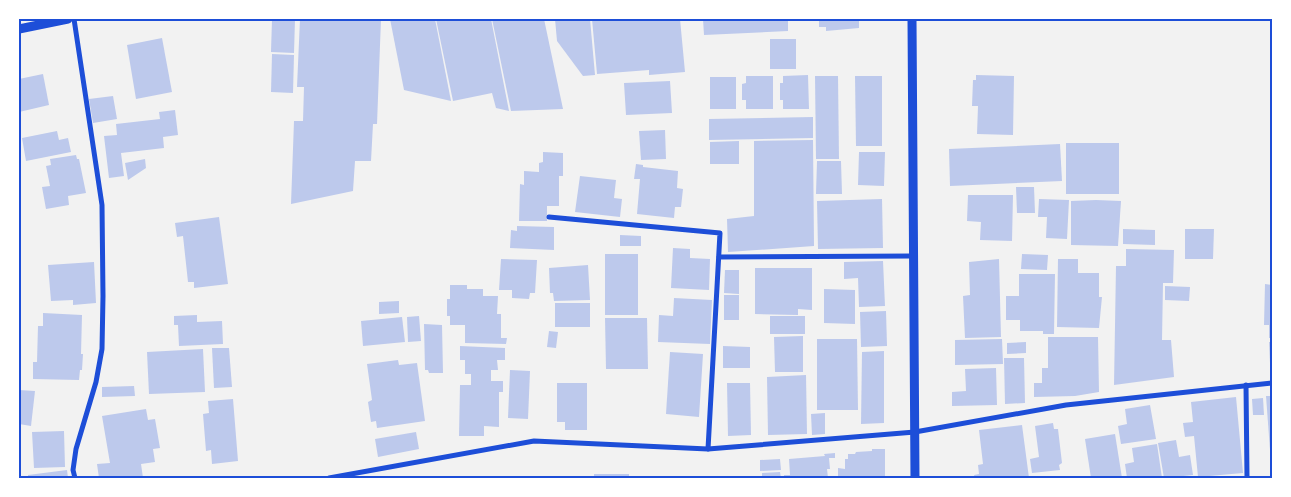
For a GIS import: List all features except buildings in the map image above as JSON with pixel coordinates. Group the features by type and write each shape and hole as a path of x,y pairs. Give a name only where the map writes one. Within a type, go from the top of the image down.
{"street":[{"path":"19,29 68,19"},
{"path":"74,19 102,205 103,296 102,349 96,382 76,449 75,478"},
{"path":"912,19 912,256 915,478"},
{"path":"549,217 720,233 708,449"},
{"path":"719,257 912,256"},
{"path":"330,478 534,441 708,449 915,432 1066,404 1272,383"},
{"path":"1246,385 1247,478"}]}
